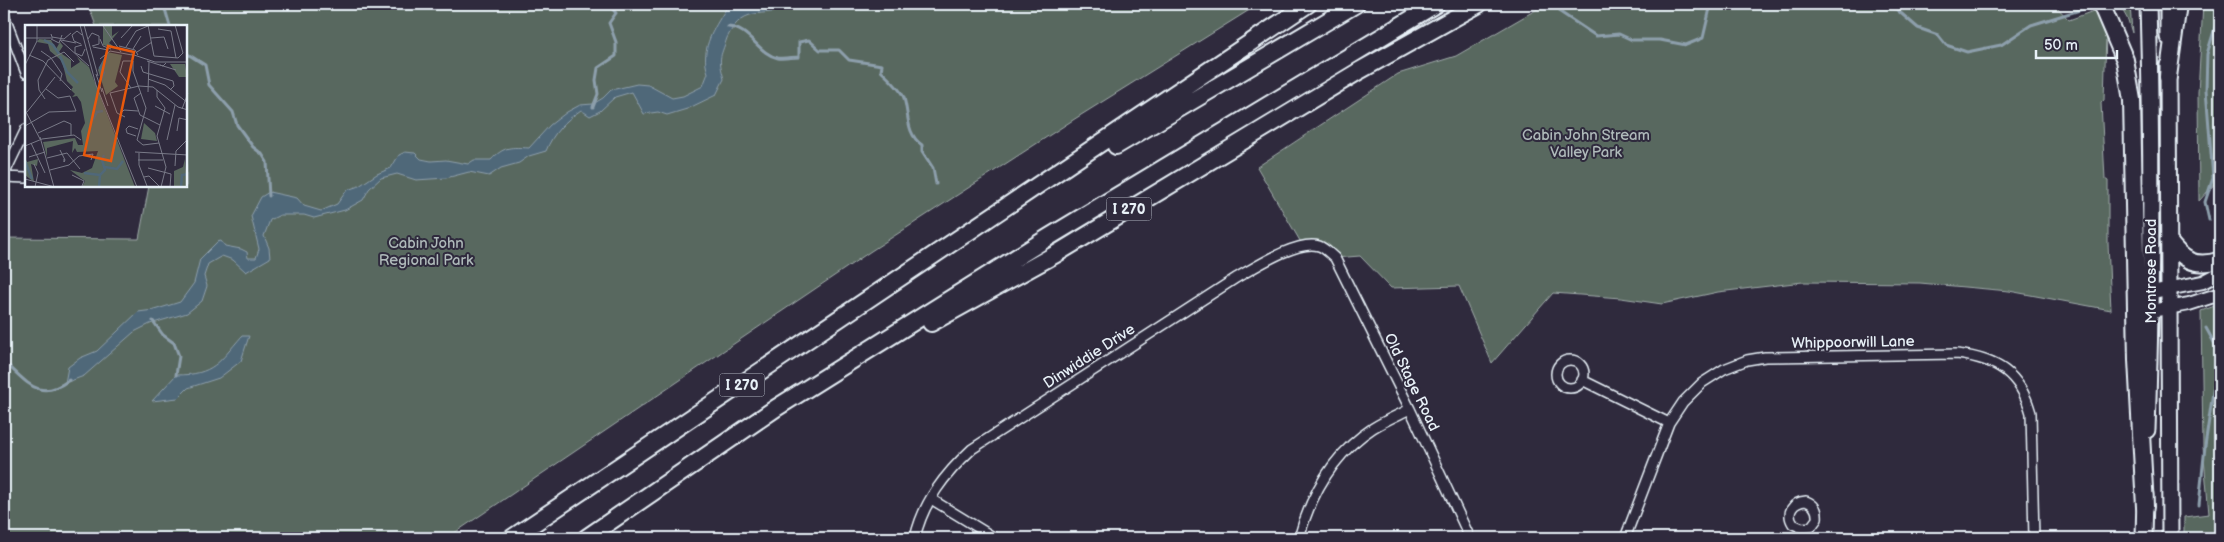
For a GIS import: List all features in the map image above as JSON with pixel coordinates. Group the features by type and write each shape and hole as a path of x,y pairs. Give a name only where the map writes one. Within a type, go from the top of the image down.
{"highway":[{"name":"I 270","path":"512,538 1308,4"},
{"name":"I 270","path":"972,231 1356,4"},
{"name":"I 270","path":"586,538 776,408 1048,237 1436,4"},
{"name":"I 270","path":"776,408 1056,254 1359,71 1479,4"},
{"path":"2101,4 2125,60 2132,100 2137,360 2145,506"},
{"path":"2168,76 2178,4"}],"main road":[{"name":"Montrose Road","path":"2144,538 2152,292 2152,118 2148,4"},
{"name":"Montrose Road","path":"2168,4 2170,538"},
{"path":"2168,240 2178,254 2195,263 2210,263 2220,260"}],"street":[{"path":"4,15 6,26 25,70"},
{"path":"25,131 4,176 25,178"},
{"name":"Dinwiddie Drive","path":"915,538 923,512 931,498 953,466 972,449 1263,262 1302,246 1319,246"},
{"name":"Old Stage Road","path":"1319,246 1335,258 1410,409 1470,538"},
{"path":"2152,292 2204,282 2220,273"},
{"path":"2151,311 2168,309 2220,294"},
{"name":"Whippoorwill Lane","path":"1626,538 1669,423 1683,402 1702,383 1724,369 1747,360 1765,357 1957,354 1984,359 2002,367 2018,384 2031,412 2034,538"},
{"path":"1582,380 1669,423"},
{"path":"1299,538 1314,495 1324,476 1338,459 1373,428 1410,409"},
{"path":"931,498 995,538"},
{"path":"1802,528 1805,538"}],"green space":[{"name":"Cabin John Regional Park","path":"88,4 1259,4 1073,120 871,251 447,538 4,538 4,238 139,239 149,188 188,188 188,25 96,25"},
{"name":"Cabin John Stream Valley Park","path":"1546,4 2054,4 2069,20 2096,10 2106,33 2104,100 2101,103 2105,179 2108,181 2111,310 2009,291 1920,283 1803,282 1718,292 1662,304 1621,298 1553,293 1492,363 1459,286 1391,288 1360,256 1335,258 1328,251 1303,246 1257,167 1398,74 1456,56"},
{"path":"2119,4 2130,4 2132,33 2128,20"},
{"path":"2203,4 2220,4 2220,178 2199,201 2198,93"},
{"path":"2220,304 2220,538 2184,538 2184,517 2209,514 2203,447 2201,311"}],"water":[{"path":"729,4 795,4 775,12 749,15 741,19 734,26 721,54 720,62 724,79 716,95 687,109 667,115 658,112 644,114 632,92 615,97 600,111 590,116 581,110 560,128 546,151 529,156 519,163 501,168 489,176 469,172 446,178 416,180 397,174 381,178 369,189 363,200 345,210 314,218 304,215 280,215 270,220 264,236 269,248 270,258 246,272 233,260 222,256 208,264 204,276 207,286 202,301 187,313 150,324 134,332 84,376 65,383 68,367 80,358 97,351 138,312 154,310 180,302 194,283 200,259 217,242 221,241 225,246 247,252 248,258 256,258 259,249 251,216 261,197 269,192 297,198 304,206 321,211 337,204 347,190 359,186 377,174 391,168 399,155 405,152 415,153 421,159 431,161 446,160 468,164 474,160 491,160 508,148 529,148 550,125 567,112 580,105 593,104 611,90 637,84 648,85 672,98 683,96 703,86 708,73 706,64 707,46 714,28"},
{"path":"801,4 877,4 872,7 825,7"},
{"path":"242,336 249,336 241,361 219,378 188,388 178,398 152,401 176,375 199,373 215,365"}],"waterway":[{"path":"162,4 170,25"},
{"path":"593,107 598,94 596,80 598,68 616,56 616,42 609,23 616,13 608,4"},
{"path":"1560,12 1596,36 1619,34 1632,40 1660,40 1686,45 1703,38 1711,4"},
{"path":"1870,4 1896,9 1918,28 1938,35 1946,45 1967,52 2001,45 2031,25 2083,9"},
{"path":"2209,220 2205,202 2213,178 2206,90 2207,54 2217,21 2216,4"},
{"path":"728,27 736,28 765,52 778,58 799,57 799,42 809,40 820,50 839,50 849,60 882,65 881,71 904,98 911,130 917,141 922,145 922,151 933,168 936,184"},
{"path":"188,54 205,65 209,85 233,112 237,125 267,162 269,196"},
{"path":"153,321 163,335 174,343 179,356 176,375"},
{"path":"2199,505 2205,446 2216,372 2217,348 2206,328"},
{"path":"4,362 26,382 41,389 49,390 69,380"}]}
